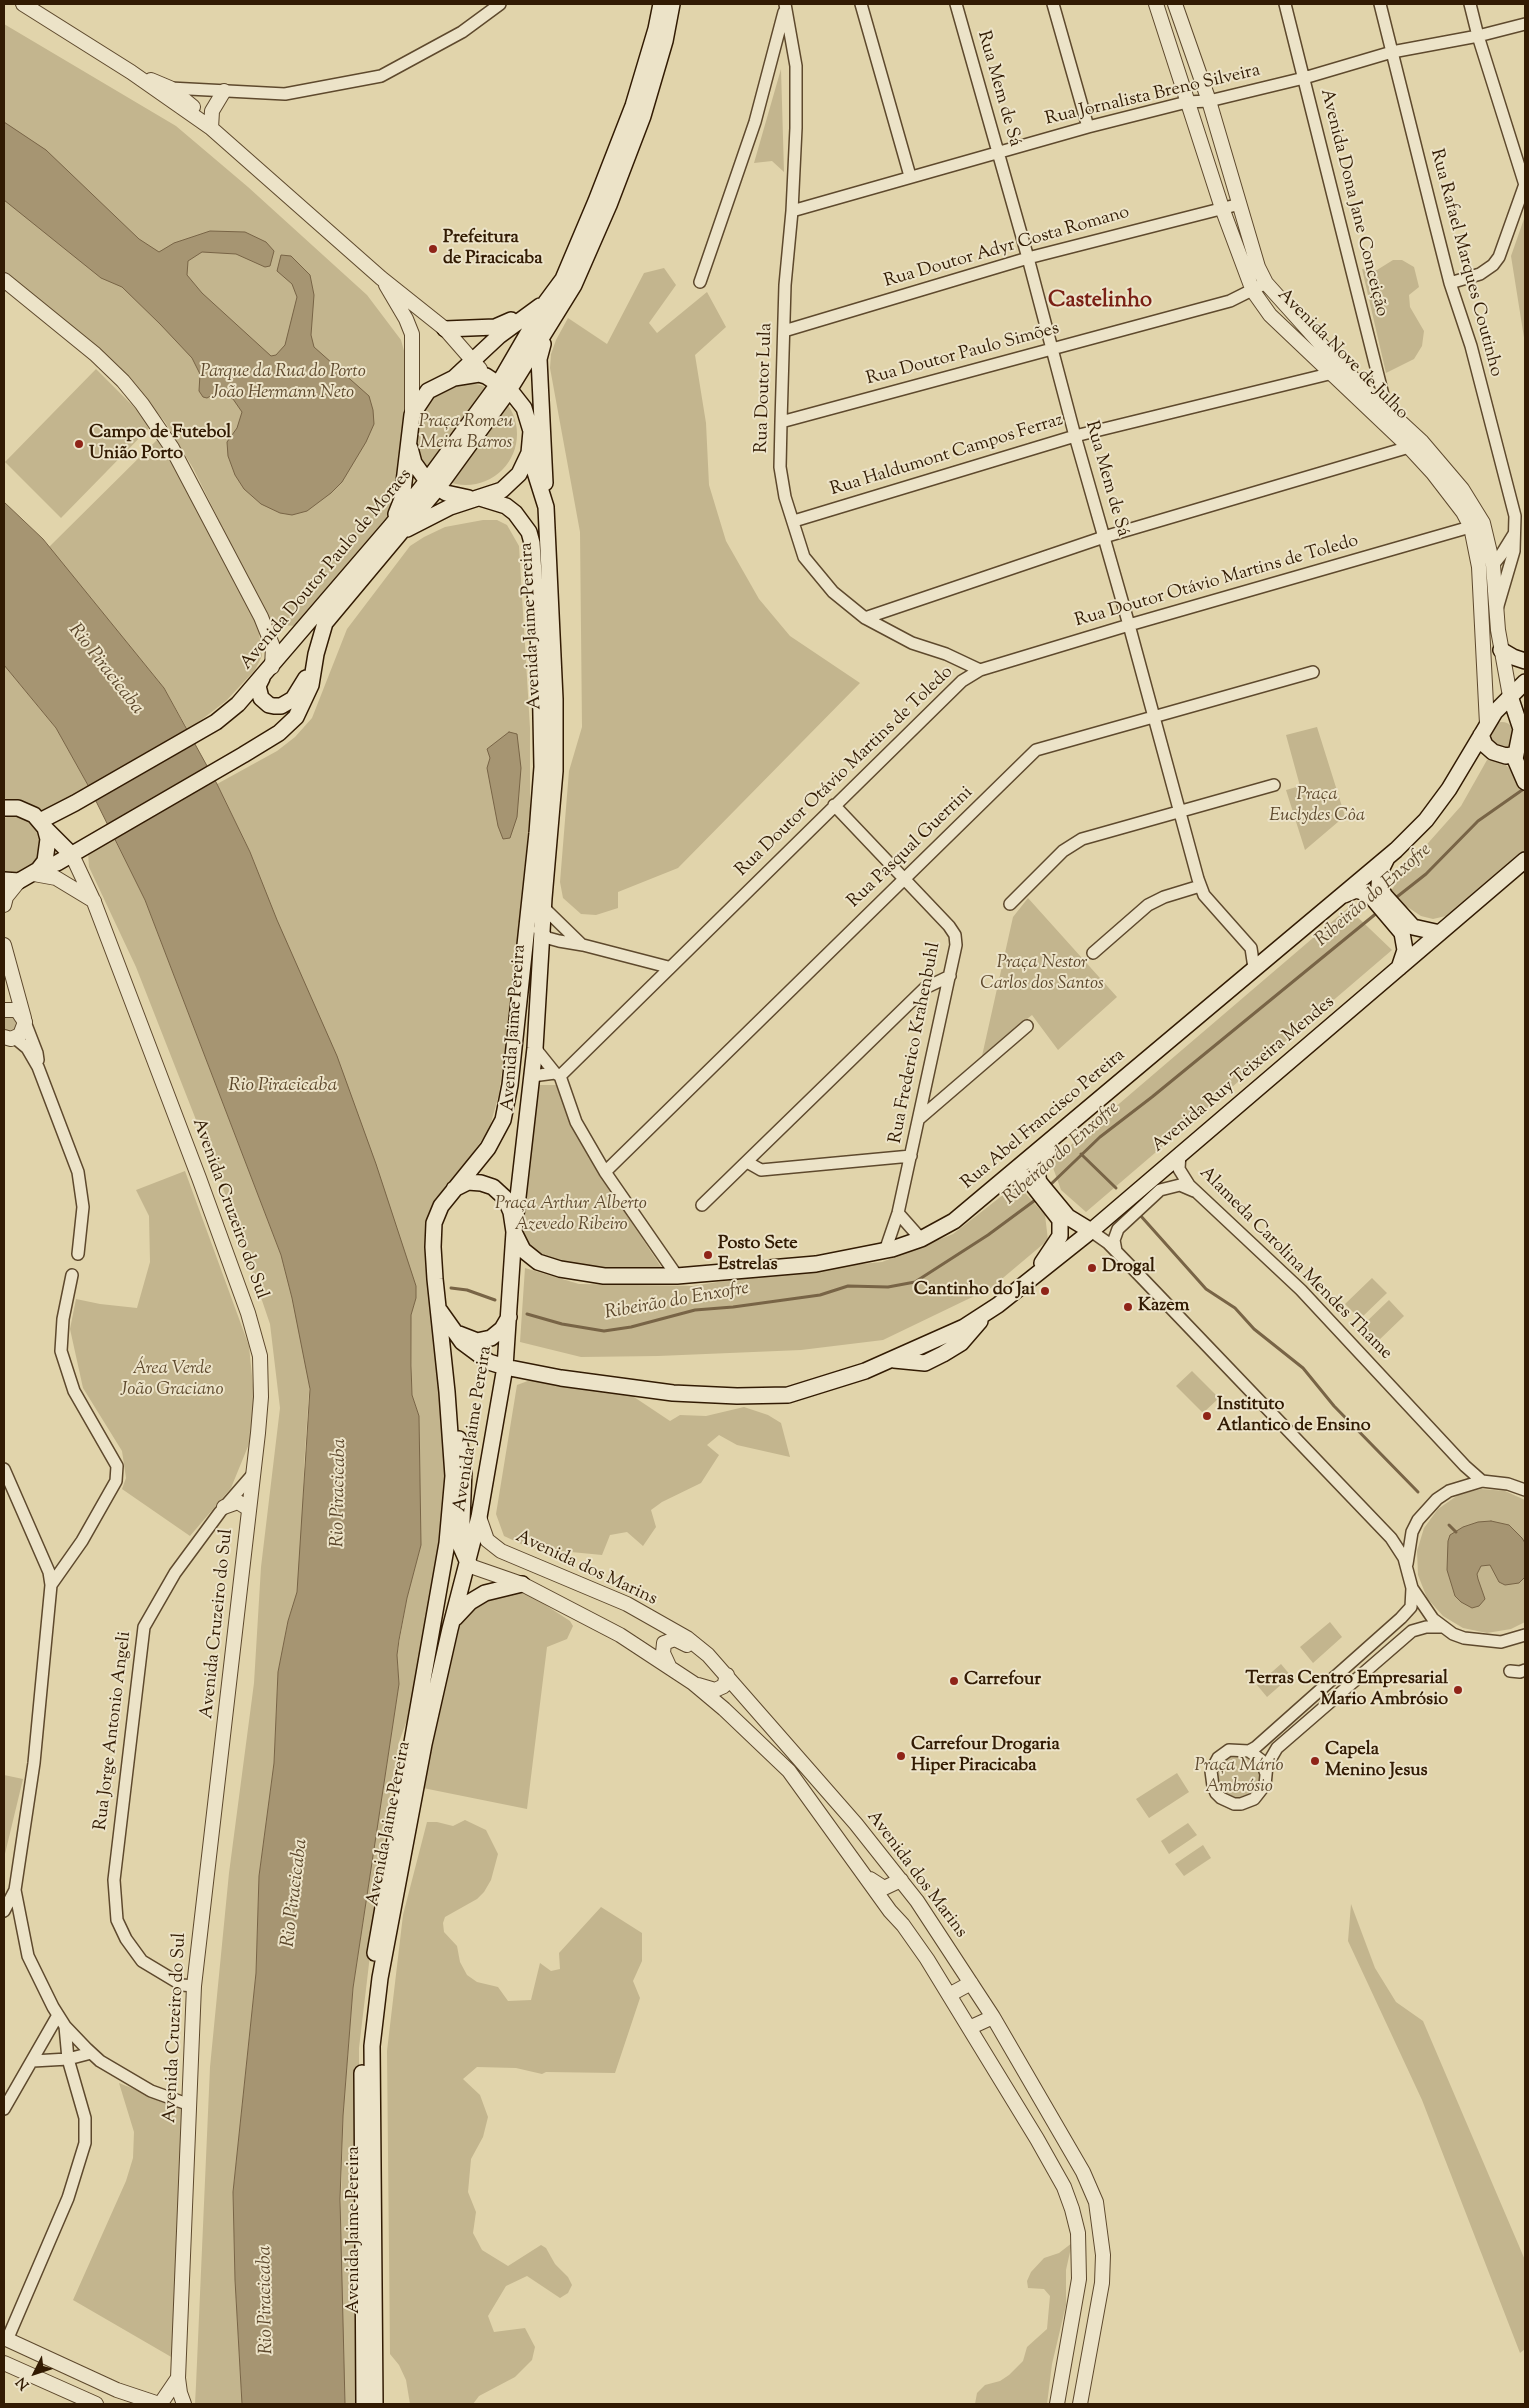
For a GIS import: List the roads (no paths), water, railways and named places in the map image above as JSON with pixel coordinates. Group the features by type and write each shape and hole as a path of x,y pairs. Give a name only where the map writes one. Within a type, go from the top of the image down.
{"main road":[{"name":"Avenida Doutor Paulo de Moraes","path":"504,387 546,302 563,279 600,192 633,106 656,29 660,4"},
{"name":"Avenida Doutor Paulo de Moraes","path":"42,825 75,803 216,722 238,704 432,485 550,326 574,285 609,206 643,116 665,41 672,4"},
{"path":"445,329 495,327 546,302"},
{"path":"394,530 402,499 412,415 428,392 454,378 499,336 546,302"},
{"path":"546,507 539,359 550,326"},
{"path":"454,378 479,374 486,376"},
{"name":"Avenida Jaime Pereira","path":"364,2404 362,2049 386,1885 448,1543 452,1476 447,1392 433,1247 434,1223 441,1206 452,1189 488,1148 503,1120 510,1085 555,771 555,699 546,507 530,448 528,420 524,408 504,387 486,376"},
{"path":"394,530 477,498 491,495 511,483 519,474 542,419"},
{"path":"408,442 414,463 432,485"},
{"name":"Avenida Jaime Pereira","path":"375,2404 372,2046 380,1978 419,1768 450,1629 479,1517 506,1367 514,1232 535,1048 541,934 536,909 542,767 540,667 532,543 529,532 515,513 506,506 477,498 455,497 432,485"},
{"name":"Avenida Doutor Paulo de Moraes","path":"19,881 72,855 279,734 296,717 311,685 316,654 325,623 394,530"},
{"path":"1501,650 1513,658 1525,662"},
{"path":"267,672 258,686 265,702 274,706 286,703 298,693 316,654"},
{"name":"Rua Abel Francisco Pereira","path":"514,1232 523,1250 538,1262 560,1269 604,1276 677,1276 816,1264 885,1251 921,1239 954,1221 1388,856 1426,820 1470,758 1488,723 1510,696 1525,682"},
{"path":"1510,696 1521,729 1520,742 1515,754 1524,780"},
{"path":"1515,754 1506,756 1493,752 1485,745 1488,723 1508,711 1518,718"},
{"path":"6,806 26,811 72,855"},
{"path":"36,872 45,861 48,850 48,839 42,825"},
{"path":"1374,890 1388,856"},
{"name":"Avenida Ruy Teixeira Mendes","path":"438,1307 452,1329 475,1353 506,1367 561,1378 673,1393 746,1396 788,1395 865,1372 939,1339 984,1314 1033,1276 1091,1231 1525,860"},
{"path":"4,880 19,881"},
{"path":"1338,897 1356,890 1374,890"},
{"path":"1374,890 1407,930 1405,950 1399,968"},
{"path":"1407,930 1440,933"},
{"path":"1037,1185 1036,1168 1040,1159 1059,1141 1067,1127"},
{"path":"1008,1176 1024,1176 1037,1185 1060,1213 1091,1231"},
{"path":"452,1189 468,1182 481,1182 493,1187 505,1198 514,1232"},
{"path":"1033,1276 1060,1236 1060,1213"},
{"path":"452,1329 463,1338 477,1341 490,1338 502,1329 509,1316"},
{"path":"447,1392 456,1422 464,1469 461,1547 468,1563"},
{"path":"450,1629 458,1614 470,1602 485,1593 522,1584"}],"street":[{"path":"23,4 131,72 211,128 382,278 445,329 486,376"},
{"path":"149,86 285,94 381,76 462,32 500,4"},
{"path":"861,4 910,176"},
{"name":"Rua Mem de Sá","path":"956,4 1028,258 1075,436 1200,886 1204,895 1251,948"},
{"path":"1054,4 1088,127"},
{"name":"Avenida Nove de Julho","path":"1156,4 1222,208 1253,291 1270,315 1387,410 1422,442 1462,489 1493,565 1496,613 1510,696"},
{"name":"Avenida Nove de Julho","path":"1175,4 1209,101 1258,267 1266,283 1338,371 1409,447 1463,512 1477,525 1488,723"},
{"name":"Avenida Dona Jane Conceição","path":"1286,4 1387,410"},
{"name":"Rua Rafael Marques Coutinho","path":"1380,4 1450,283 1471,346 1512,502 1516,531 1512,566 1496,613"},
{"path":"1450,283 1480,274 1493,265 1499,257 1525,185 1478,36 1470,4"},
{"path":"700,282 755,122 785,5"},
{"name":"Rua Doutor Lula","path":"785,5 796,66 796,128 792,211 785,285 781,422 780,468 785,497 794,520 804,557 832,592 865,618 912,643 946,654 980,670"},
{"name":"Rua Jornalista Breno Silveira","path":"792,211 1088,127 1187,102 1209,101 1304,78 1392,52 1478,36 1525,24"},
{"path":"131,72 170,88 191,104 211,128"},
{"path":"211,128 212,111 224,91"},
{"name":"Rua Doutor Adyr Costa Romano","path":"784,332 1028,258 1240,204"},
{"path":"382,278 406,319 412,334 412,415"},
{"path":"4,280 95,354 123,381 147,410 172,448 261,618 273,647 267,672"},
{"name":"Rua Doutor Paulo Simões","path":"781,422 1230,301 1266,283"},
{"name":"Rua Haldumont Campos Ferraz","path":"794,520 1075,436 1338,371"},
{"path":"865,618 1104,537 1422,442"},
{"name":"Rua Doutor Otávio Martins de Toledo","path":"557,1075 962,681 980,670 1477,525"},
{"path":"1493,565 1501,556 1516,531"},
{"name":"Rua Pasqual Guerrini","path":"605,1172 1036,750 1313,672"},
{"path":"1010,904 1063,851 1082,839 1274,785"},
{"name":"Rua Frederico Krahenbuhl","path":"834,805 949,926 955,935 956,945 920,1118 898,1213 885,1251"},
{"name":"Avenida Cruzeiro do Sul","path":"72,855 94,902 199,1178 248,1313 260,1356 261,1396 253,1474 194,1986 178,2378 184,2404"},
{"path":"36,872 56,878 94,902"},
{"path":"4,905 6,897 19,881"},
{"path":"1093,953 1148,905 1164,897 1200,886"},
{"path":"536,909 583,945"},
{"path":"541,934 559,941 583,945 668,967"},
{"path":"4,945 24,1020 37,1053 38,1067"},
{"path":"1254,968 1251,948 1271,953"},
{"path":"702,1205 925,988 950,976"},
{"path":"4,1010 18,1010 24,1020 23,1032 9,1040"},
{"path":"920,1118 1027,1026"},
{"path":"9,1040 27,1048 38,1067 78,1172 84,1207 78,1254"},
{"path":"535,1048 557,1075 576,1122 605,1172 677,1276"},
{"path":"532,1076 557,1075"},
{"name":"Alameda Carolina Mendes Thame","path":"1180,1153 1178,1165 1181,1174 1201,1197 1301,1290 1464,1466 1482,1481"},
{"path":"746,1162 760,1170 911,1156"},
{"path":"1116,1251 1114,1240 1118,1229 1160,1190 1180,1185 1189,1188 1201,1197"},
{"path":"898,1213 921,1239"},
{"path":"1091,1231 1116,1251 1384,1530 1397,1547 1407,1565 1412,1588 1411,1607 1256,1747 1249,1751 1230,1750 1218,1758 1211,1771 1212,1786 1216,1792 1227,1801 1241,1804 1254,1799 1263,1788 1268,1765 1277,1748 1412,1631 1426,1626 1443,1627"},
{"path":"51,1585 82,1542 116,1482 117,1466 74,1391 61,1351 63,1320 72,1275"},
{"path":"4,1474 49,1572 51,1585 34,1763 15,1890 4,1911"},
{"name":"Rua Jorge Antonio Angeli","path":"194,1986 182,1985 142,1961 126,1939 117,1920 114,1880 144,1627 176,1573 224,1507 253,1474"},
{"path":"1407,1565 1412,1532 1427,1509 1449,1491 1482,1481 1508,1484 1525,1490"},
{"path":"224,1507 238,1502 249,1510"},
{"name":"Avenida dos Marins","path":"479,1517 487,1540 501,1551 626,1604 688,1638 708,1655 727,1674 856,1824 901,1880 971,1983 1084,2172 1096,2202 1103,2255 1102,2283 1080,2404"},
{"path":"468,1563 473,1567 522,1584 620,1635 669,1666 724,1709 788,1771 895,1918 903,1925 949,1995 1064,2187 1078,2233 1079,2279 1057,2404"},
{"path":"1412,1588 1427,1612 1443,1627 1464,1638 1493,1642 1511,1641 1525,1635"},
{"path":"669,1666 663,1654 664,1643 668,1640 676,1639 708,1655"},
{"path":"1510,1671 1520,1672 1525,1670"},
{"path":"692,1683 715,1690 724,1686 727,1674"},
{"path":"1249,1751 1261,1760 1266,1774"},
{"path":"860,1870 874,1883 884,1888 901,1880"},
{"path":"15,1890 28,1956 65,2026 91,2053 120,2074 151,2091 190,2105"},
{"path":"949,1995 971,1983"},
{"path":"4,2108 58,2014"},
{"path":"969,2028 993,2017"},
{"path":"65,2026 68,2059 85,2118 82,2157 68,2198 5,2339 136,2401 160,2404 174,2402 180,2404"},
{"path":"32,2061 68,2059 91,2053"},
{"path":"4,2362 72,2399 96,2404"},
{"path":"160,2404 178,2378"}],"water":[{"path":"4,122 46,150 139,239 159,252 174,243 210,231 245,232 266,242 274,251 270,266 265,267 236,254 202,252 188,261 187,275 202,293 271,356 276,355 285,345 297,297 292,284 277,271 281,255 291,256 310,275 314,295 311,335 314,347 369,396 373,410 374,424 366,442 342,482 331,493 307,511 292,515 280,513 261,504 244,489 235,475 228,456 227,442 237,428 242,412 233,399 218,392 207,398 203,397 199,391 200,374 192,358 160,324 122,287 101,278 4,200"},
{"name":"Rio Piracicaba","path":"4,502 43,539 164,688 217,784 250,852 277,920 337,1056 376,1164 416,1286 416,1298 411,1315 411,1366 412,1395 419,1416 421,1545 407,1598 399,1640 397,1655 399,1684 353,1988 343,2116 340,2199 345,2404 242,2404 235,2280 233,2192 256,1973 259,1876 274,1763 278,1672 288,1621 297,1592 310,1389 292,1298 281,1255 145,900 89,787 56,728 4,665"},
{"path":"509,732 517,734 521,768 517,817 510,838 503,839 498,826 487,768 490,758 487,749"},
{"path":"1491,1521 1509,1525 1522,1538 1525,1543 1525,1577 1519,1583 1505,1585 1499,1582 1490,1565 1481,1566 1477,1574 1485,1599 1479,1606 1472,1608 1455,1596 1447,1570 1448,1541 1450,1535 1463,1527 1478,1522"}],"waterway":[{"name":"Ribeirão do Enxofre","path":"1393,900 1426,874 1478,821 1525,788"},
{"name":"Ribeirão do Enxofre","path":"1049,1186 1100,1137 1152,1097 1378,912"},
{"path":"1081,1154 1116,1188"},
{"name":"Ribeirão do Enxofre","path":"527,1314 562,1324 604,1331 631,1327 695,1310 733,1307 820,1295 848,1286 888,1287 915,1282 988,1235 1038,1198"},
{"path":"1140,1215 1206,1289 1235,1308 1254,1329 1303,1368 1334,1406 1418,1492"},
{"path":"451,1288 467,1290 495,1300"},
{"path":"1449,1525 1456,1532"}],"place":[{"name":"Prefeitura de Piracicaba","path":"433,249"},
{"name":"Campo de Futebol União Porto","path":"79,444"},
{"name":"Posto Sete Estrelas","path":"708,1255"},
{"name":"Drogal","path":"1092,1268"},
{"name":"Cantinho do Jai","path":"1045,1291"},
{"name":"Kazem","path":"1128,1307"},
{"name":"Instituto Atlantico de Ensino","path":"1207,1416"},
{"name":"Carrefour","path":"954,1681"},
{"name":"Terras Centro Empresarial Mario Ambrósio","path":"1458,1690"},
{"name":"Carrefour Drogaria Hiper Piracicaba","path":"901,1756"},
{"name":"Capela Menino Jesus","path":"1315,1761"}],"district":[{"name":"Castelinho","path":"1100,302"}],"park label":[{"name":"Parque da Rua do Porto João Hermann Neto","path":"283,383"},
{"name":"Praça Romeu Meira Barros","path":"466,433"},
{"name":"Praça Euclydes Côa","path":"1317,806"},
{"name":"Praça Nestor Carlos dos Santos","path":"1042,974"},
{"name":"Praça Arthur Alberto Azevedo Ribeiro","path":"571,1215"},
{"name":"Área Verde João Graciano","path":"172,1380"},
{"name":"Praça Mário Ambrósio","path":"1239,1777"}]}
